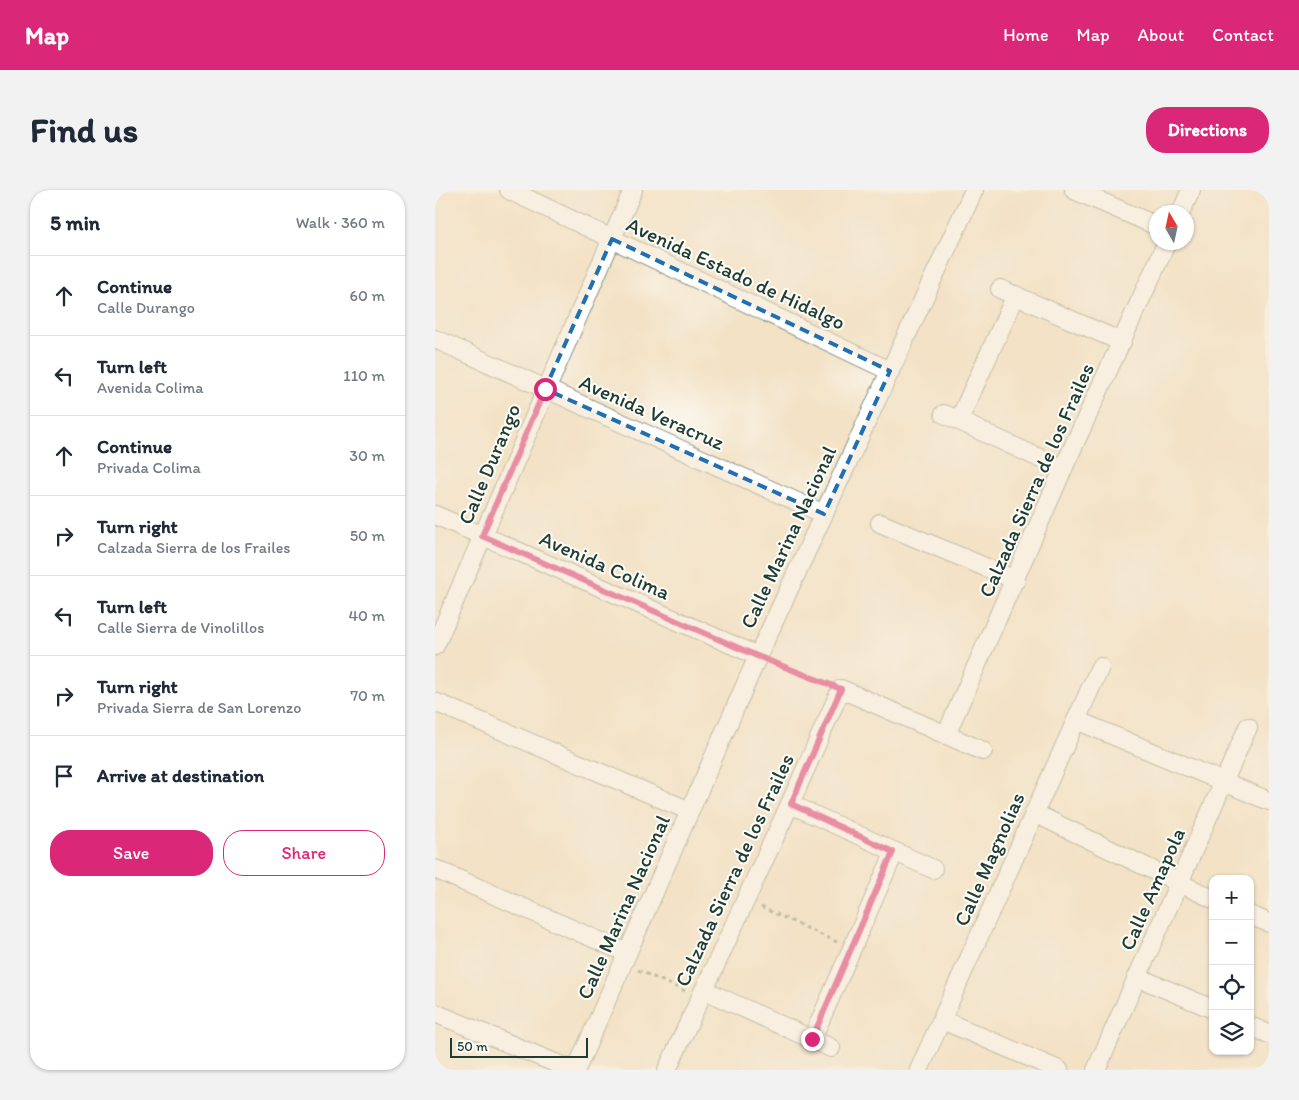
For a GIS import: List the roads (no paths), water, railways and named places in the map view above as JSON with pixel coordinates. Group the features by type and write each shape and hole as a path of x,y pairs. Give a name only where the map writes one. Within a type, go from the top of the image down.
{"street":[{"name":"Avenida Estado de Hidalgo","path":"509,190 890,371"},
{"name":"Calle Durango","path":"435,646 633,190"},
{"path":"1074,190 1149,223"},
{"path":"1184,205 1191,190"},
{"name":"Calle Marina Nacional","path":"576,1070 757,656 890,371 968,192"},
{"name":"Calzada Sierra de los Frailes","path":"667,1070 745,899 791,804 841,689 946,735 1016,580 1063,469 1123,342 1163,250"},
{"path":"1063,469 951,417 1008,292 1123,342"},
{"name":"Avenida Veracruz","path":"435,339 824,514"},
{"name":"Avenida Colima","path":"435,515 757,656"},
{"path":"880,523 1016,580"},
{"name":"Calle Magnolias","path":"919,1070 1100,667"},
{"path":"435,702 690,811"},
{"path":"1076,720 1269,801"},
{"name":"Calle Amapola","path":"1096,1070 1248,727"},
{"path":"946,735 983,752"},
{"path":"791,804 933,870"},
{"path":"1034,813 1209,897"},
{"path":"812,1039 893,852"},
{"path":"435,869 625,958"},
{"path":"1254,917 1269,923"},
{"path":"1137,977 1209,1007"},
{"path":"701,994 831,1048"},
{"path":"435,1012 572,1070"},
{"path":"942,1020 1048,1068"},
{"path":"1254,1028 1269,1034"}]}
